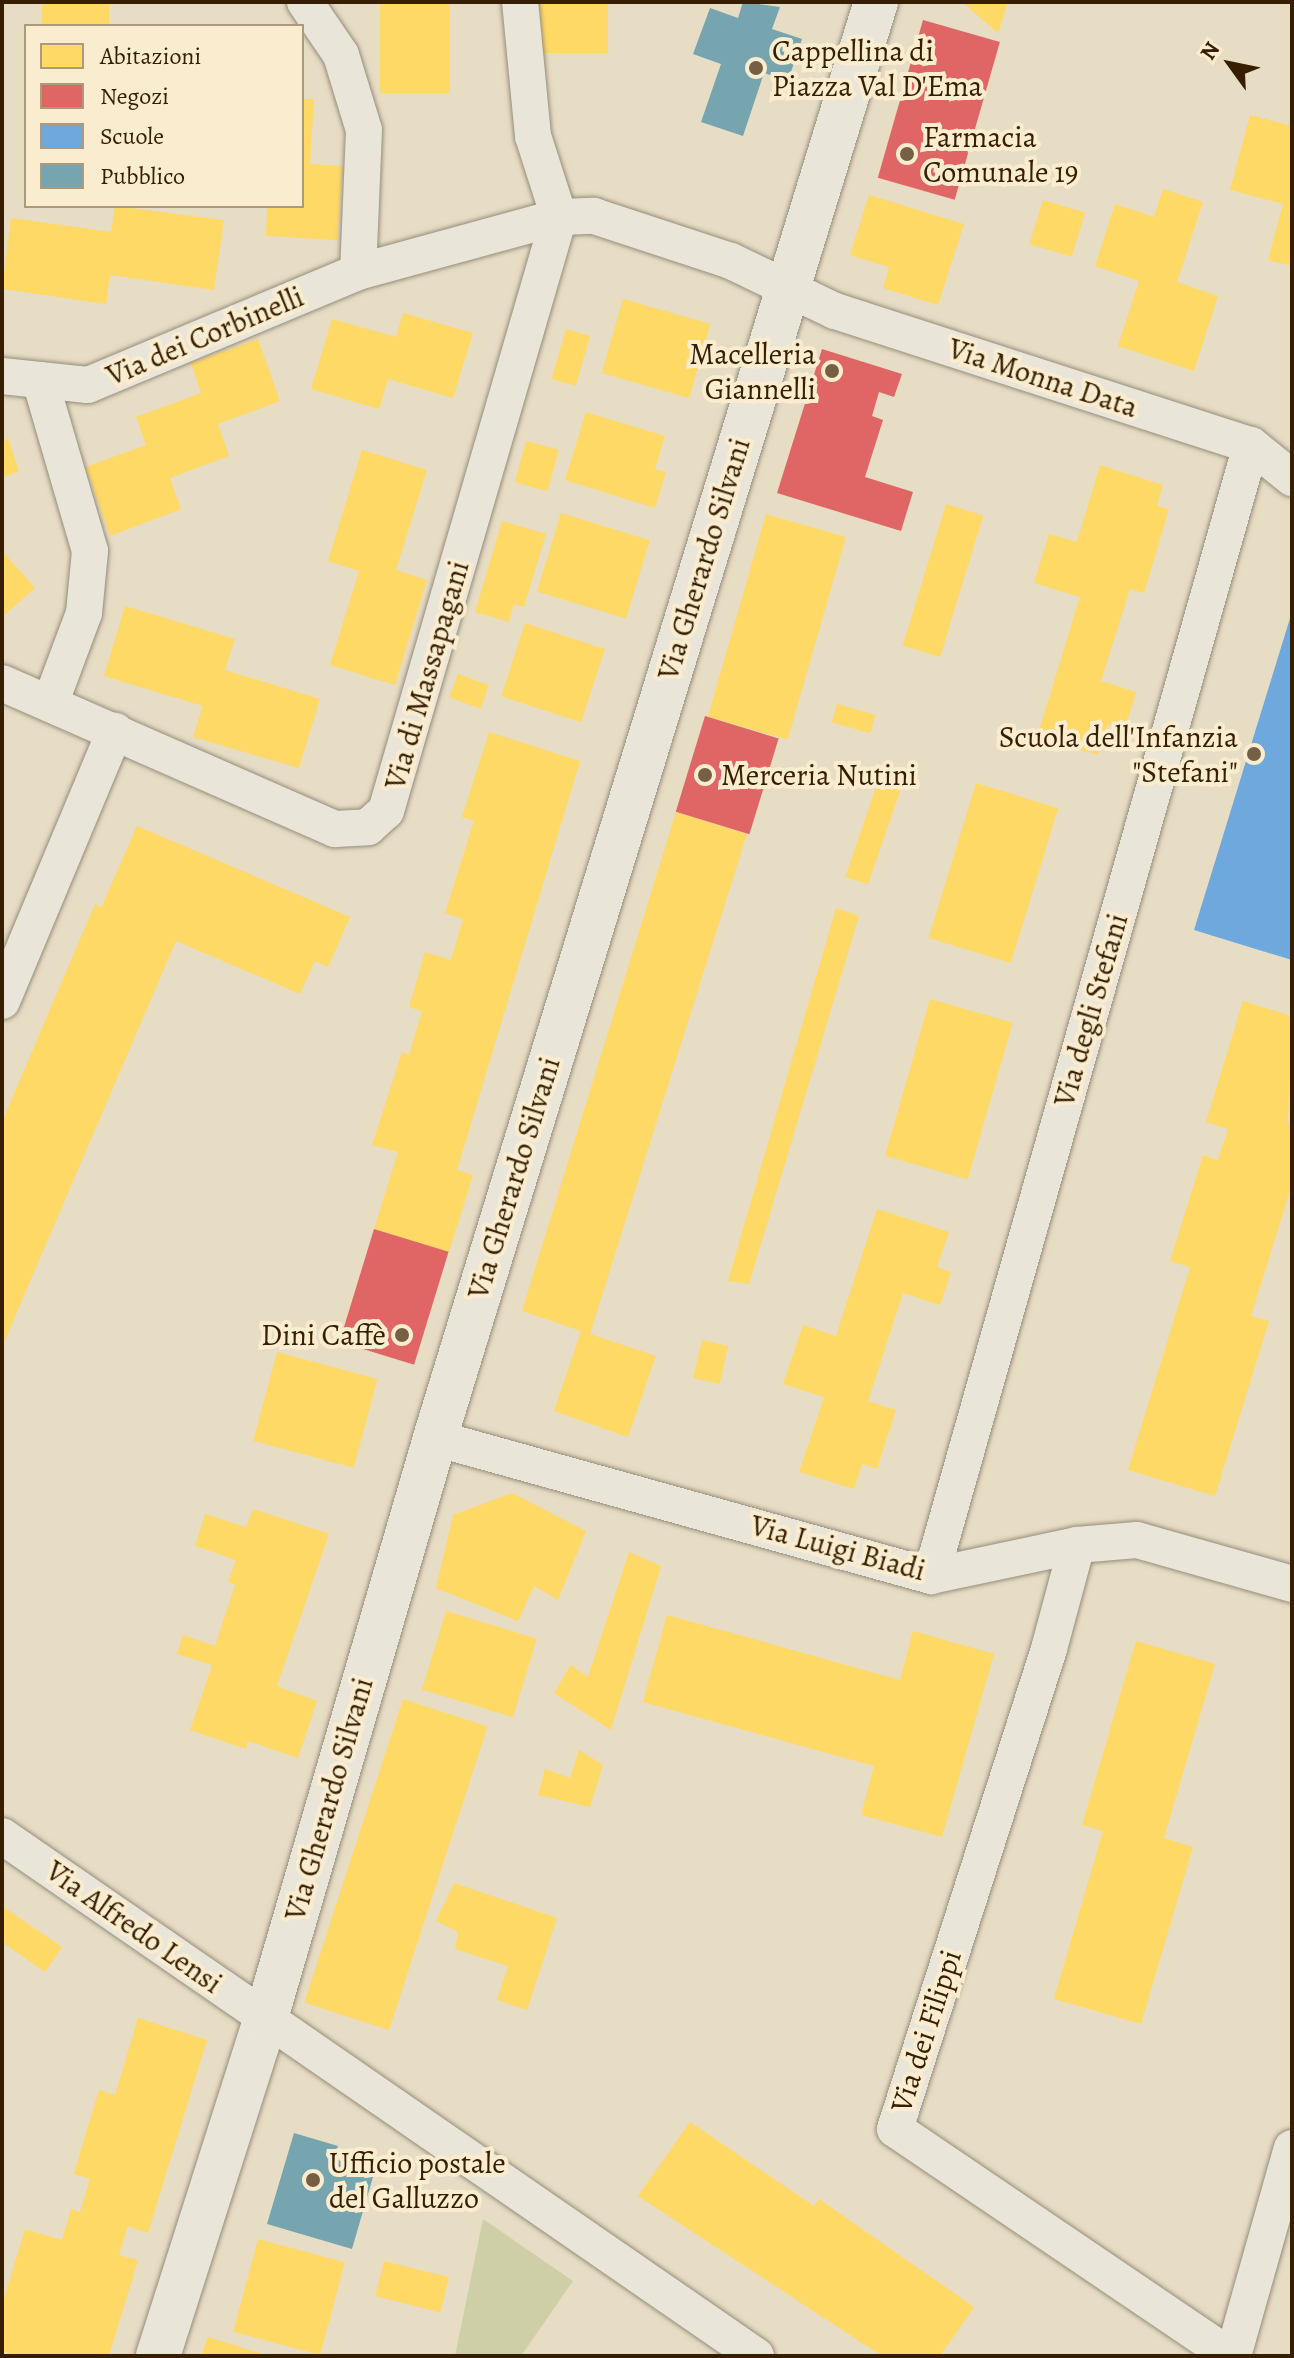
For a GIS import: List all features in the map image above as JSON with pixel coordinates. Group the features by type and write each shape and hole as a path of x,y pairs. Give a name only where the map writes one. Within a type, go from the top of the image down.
{"main road":[{"name":"Via Gherardo Silvani","path":"158,2356 266,2018 435,1438 876,2"}],"street":[{"path":"305,2 341,55 366,146 358,272"},
{"path":"520,2 533,136 559,217"},
{"name":"Via Monna Data","path":"559,217 594,216 625,223 731,261 835,311 1251,445 1292,478"},
{"name":"Via dei Corbinelli","path":"2,376 88,385 358,272 559,217"},
{"name":"Via di Massapagani","path":"2,683 335,829 368,827 386,811 559,217"},
{"path":"40,380 90,551 84,613 50,704"},
{"name":"Via degli Stefani","path":"931,1576 1251,445"},
{"path":"2,1001 115,731"},
{"name":"Via Luigi Biadi","path":"435,1438 931,1576 1077,1545 1137,1540 1292,1584"},
{"name":"Via dei Filippi","path":"1077,1545 1049,1649 895,2129 1231,2356"},
{"name":"Via Alfredo Lensi","path":"2,1836 756,2356"},
{"path":"1231,2356 1292,2148"}],"green space":[{"path":"483,2219 573,2281 521,2356 455,2356"}],"building: Abitazioni":[{"path":"42,2 109,2 109,24 42,24"},
{"path":"380,2 450,2 450,93 380,93"},
{"path":"539,2 608,2 608,53 539,53"},
{"path":"962,2 1008,2 998,33"},
{"path":"304,99 314,99 310,164 343,166 337,240 266,236 267,208 304,208"},
{"path":"1250,115 1289,125 1292,116 1292,266 1268,260 1283,204 1230,190"},
{"path":"1163,189 1203,202 1177,282 1218,296 1194,371 1118,346 1139,281 1095,266 1115,204 1154,217"},
{"path":"869,195 964,224 938,305 883,288 889,267 850,255"},
{"path":"1043,200 1085,213 1072,257 1030,244"},
{"path":"115,208 224,220 214,290 110,275 106,304 2,289 11,218 111,232"},
{"path":"623,299 710,324 689,398 602,373"},
{"path":"403,313 473,333 453,398 388,379 379,409 311,389 332,319 396,337"},
{"path":"566,329 590,336 576,386 552,379"},
{"path":"258,339 280,401 218,424 229,456 170,478 181,509 110,536 86,467 146,445 136,417 201,393 191,363"},
{"path":"586,412 665,436 655,469 666,472 655,508 565,480"},
{"path":"8,439 19,471 2,478 2,441"},
{"path":"526,441 559,450 548,491 515,483"},
{"path":"362,450 427,470 396,570 427,580 395,685 330,665 359,571 328,561"},
{"path":"1100,465 1163,485 1157,506 1169,509 1144,593 1130,589 1101,681 1136,692 1125,729 1108,724 1098,755 1037,737 1080,597 1034,583 1049,534 1077,542"},
{"path":"946,504 983,515 940,657 903,646"},
{"path":"561,513 650,540 626,619 537,591"},
{"path":"766,514 846,537 788,740 708,717"},
{"path":"502,521 546,534 524,607 514,604 509,622 475,612"},
{"path":"2,551 35,588 2,617"},
{"path":"125,606 235,639 225,670 320,699 299,768 193,737 203,706 104,676"},
{"path":"525,623 605,649 581,722 501,696"},
{"path":"458,674 489,685 480,709 449,697"},
{"path":"837,704 875,715 870,733 832,722"},
{"path":"489,732 580,761 457,1170 473,1175 449,1252 374,1229 398,1152 372,1145 402,1052 409,1055 422,1011 409,1007 425,952 451,960 463,919 445,913 474,821 462,817"},
{"path":"883,767 906,775 868,884 845,877"},
{"path":"976,783 1058,808 1011,963 929,938"},
{"path":"676,812 747,834 590,1334 656,1356 628,1437 554,1411 581,1331 522,1311"},
{"path":"137,826 350,917 328,967 315,961 300,994 176,941 2,1347 2,1122 95,904 101,908"},
{"path":"836,908 859,916 749,1284 728,1281"},
{"path":"930,999 1013,1023 968,1179 885,1156"},
{"path":"1243,1001 1292,1016 1288,1124 1292,1125 1292,1184 1251,1316 1269,1321 1215,1496 1128,1470 1190,1267 1170,1261 1203,1155 1218,1160 1228,1129 1206,1122"},
{"path":"877,1209 949,1232 937,1267 951,1272 940,1305 903,1293 868,1401 896,1410 877,1469 862,1464 854,1489 799,1472 824,1397 783,1384 803,1325 836,1336"},
{"path":"702,1340 728,1346 720,1384 693,1378"},
{"path":"277,1352 377,1379 354,1468 253,1441"},
{"path":"512,1493 586,1531 558,1600 534,1586 518,1621 436,1588 453,1515"},
{"path":"253,1509 329,1534 277,1686 317,1701 298,1758 248,1741 246,1749 190,1730 212,1665 177,1654 183,1635 215,1646 235,1585 228,1582 236,1560 195,1546 205,1514 246,1527"},
{"path":"629,1552 661,1566 611,1730 554,1693 571,1665 588,1677"},
{"path":"446,1611 537,1639 513,1717 422,1689"},
{"path":"667,1615 900,1680 913,1631 994,1654 942,1837 861,1815 874,1766 643,1702"},
{"path":"1136,1641 1215,1664 1164,1838 1193,1847 1141,2024 1054,1999 1103,1831 1082,1825"},
{"path":"403,1699 488,1727 389,2030 304,2002"},
{"path":"579,1750 603,1765 590,1807 538,1795 545,1769 570,1778"},
{"path":"454,1883 557,1918 527,2010 497,2000 508,1966 455,1949 458,1932 436,1921"},
{"path":"2,1906 62,1947 45,1972 2,1942"},
{"path":"138,2018 207,2040 148,2233 128,2226 119,2255 138,2260 109,2356 16,2356 2,2351 2,2305 25,2229 62,2240 71,2209 80,2212 90,2179 74,2174 87,2129 99,2090 115,2095"},
{"path":"690,2122 814,2206 819,2199 974,2307 940,2356 882,2356 638,2196"},
{"path":"258,2239 345,2262 320,2355 233,2332"},
{"path":"384,2261 449,2277 440,2312 375,2296"},
{"path":"208,2337 266,2355 266,2356 201,2356"}],"building: Negozi":[{"path":"923,20 1000,42 955,200 878,178"},
{"path":"822,349 902,374 894,397 879,392 872,416 883,420 865,477 913,492 901,531 777,493"},
{"path":"705,716 779,739 749,834 676,812"},
{"path":"374,1229 449,1252 414,1365 340,1342"}],"building: Scuole":[{"path":"1292,615 1292,960 1194,930"}],"building: Pubblico":[{"name":"Cappellina di Piazza Val D'Ema","path":"743,2 780,7 772,29 802,39 788,81 764,73 743,136 701,122 721,64 693,54 710,8 738,18"},
{"path":"294,2133 338,2146 334,2159 375,2170 352,2249 267,2224"}],"place":[{"name":"Cappellina di Piazza Val D'Ema","path":"756,68"},
{"name":"Farmacia Comunale 19","path":"907,154"},
{"name":"Macelleria Giannelli","path":"832,371"},
{"name":"Scuola dell'Infanzia \"Stefani\"","path":"1254,754"},
{"name":"Merceria Nutini","path":"705,775"},
{"name":"Dini Caffè","path":"402,1335"},
{"name":"Ufficio postale del Galluzzo","path":"313,2180"}]}
